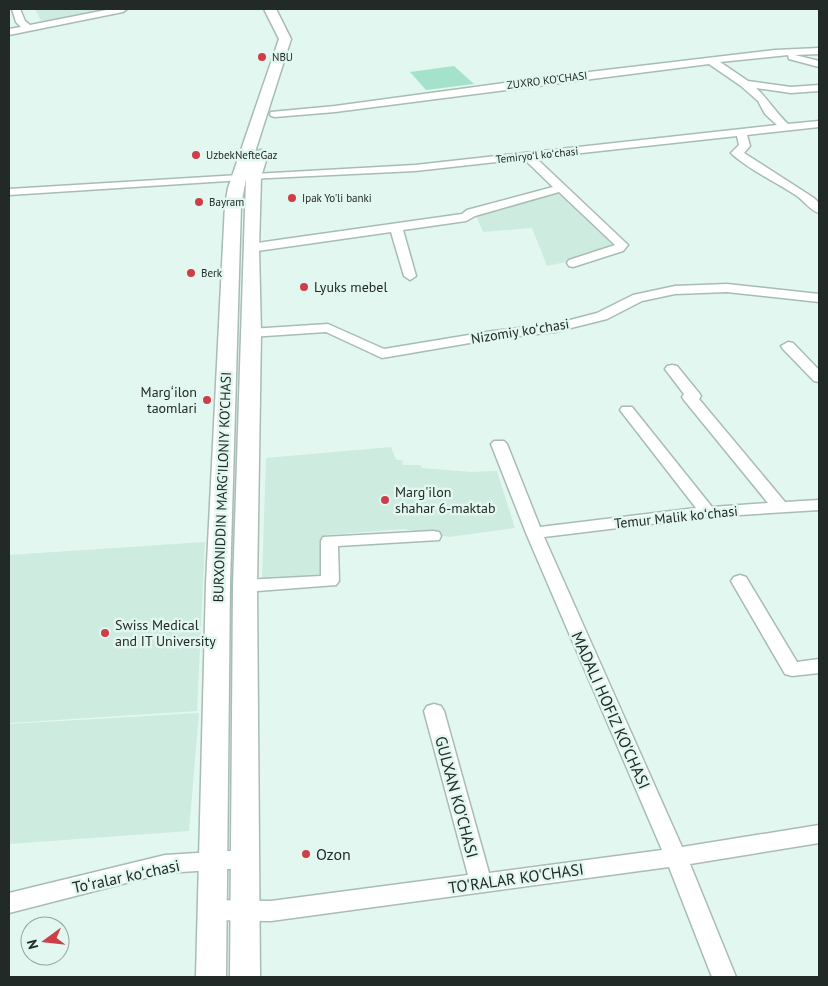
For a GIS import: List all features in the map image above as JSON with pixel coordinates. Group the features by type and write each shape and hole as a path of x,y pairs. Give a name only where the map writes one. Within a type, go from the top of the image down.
{"main road":[{"name":"BURXONIDDIN MARG’ILONIY KO’CHASI","path":"211,977 218,583 233,205 246,177 284,46 285,39 282,30 270,9"},
{"path":"281,9 296,38 290,65"},
{"path":"246,177 275,114 280,98"},
{"name":"BURXONIDDIN MARG’ILONIY KO’CHASI","path":"245,977 245,586 252,333 251,248 246,177"}],"street":[{"path":"16,9 21,22 27,28"},
{"path":"9,32 123,9"},
{"name":"ZUXRO KO'CHASI","path":"275,114 335,109 560,78 775,53 819,50"},
{"path":"775,53 819,64"},
{"path":"712,61 745,84 762,99 769,112 786,128"},
{"path":"745,84 791,90 819,88"},
{"name":"Temiryoʻl koʻchasi","path":"9,192 415,168 819,124"},
{"path":"740,133 744,138 745,146 737,153 748,163 800,194 819,209"},
{"path":"527,156 622,245 619,248 573,263"},
{"path":"251,248 344,233 396,228 466,217 472,213 562,188"},
{"path":"396,228 410,276"},
{"name":"Nizomiy koʻchasi","path":"252,333 328,328 382,354 493,335 555,328 602,316 638,298 676,290 727,288 819,298"},
{"path":"788,346 819,378"},
{"path":"672,369 694,396 689,397 780,507"},
{"path":"627,410 708,512"},
{"name":"MADALI HOFIZ KO'CHASI","path":"499,444 534,533 676,857 724,977"},
{"name":"Temur Malik koʻchasi","path":"534,533 708,512 819,505"},
{"path":"245,586 330,581 329,541 433,536"},
{"path":"740,581 792,670 819,666"},
{"name":"GULXAN KO'CHASI","path":"434,711 480,883"},
{"name":"TO'RALAR KO'CHASI","path":"211,910 271,911 676,857 819,834"},
{"name":"Toʻralar koʻchasi","path":"9,903 165,864 244,859"}],"shaded area":[{"path":"35,9 111,9 41,21"},
{"path":"561,190 602,225 613,248 590,257 547,266 532,228 483,232 475,213"},
{"name":"Marg'ilon shahar 6-maktab","path":"391,447 396,460 402,460 403,465 420,465 422,468 471,472 497,471 515,528 449,537 404,529 325,535 326,577 262,580 266,458"},
{"name":"Swiss Medical and IT University","path":"205,542 197,711 9,723 9,555"},
{"path":"199,713 189,831 9,844 9,724"}],"green space":[{"path":"454,66 474,84 426,90 410,72"}],"place":[{"name":"NBU","path":"262,57"},
{"name":"UzbekNefteGaz","path":"196,155"},
{"name":"Ipak Yo'li banki","path":"292,198"},
{"name":"Bayram","path":"199,202"},
{"name":"Berk","path":"191,273"},
{"name":"Lyuks mebel","path":"304,287"},
{"name":"Margʻilon taomlari","path":"207,400"},
{"name":"Marg'ilon shahar 6-maktab","path":"385,500"},
{"name":"Swiss Medical and IT University","path":"105,633"},
{"name":"Ozon","path":"306,854"}]}
